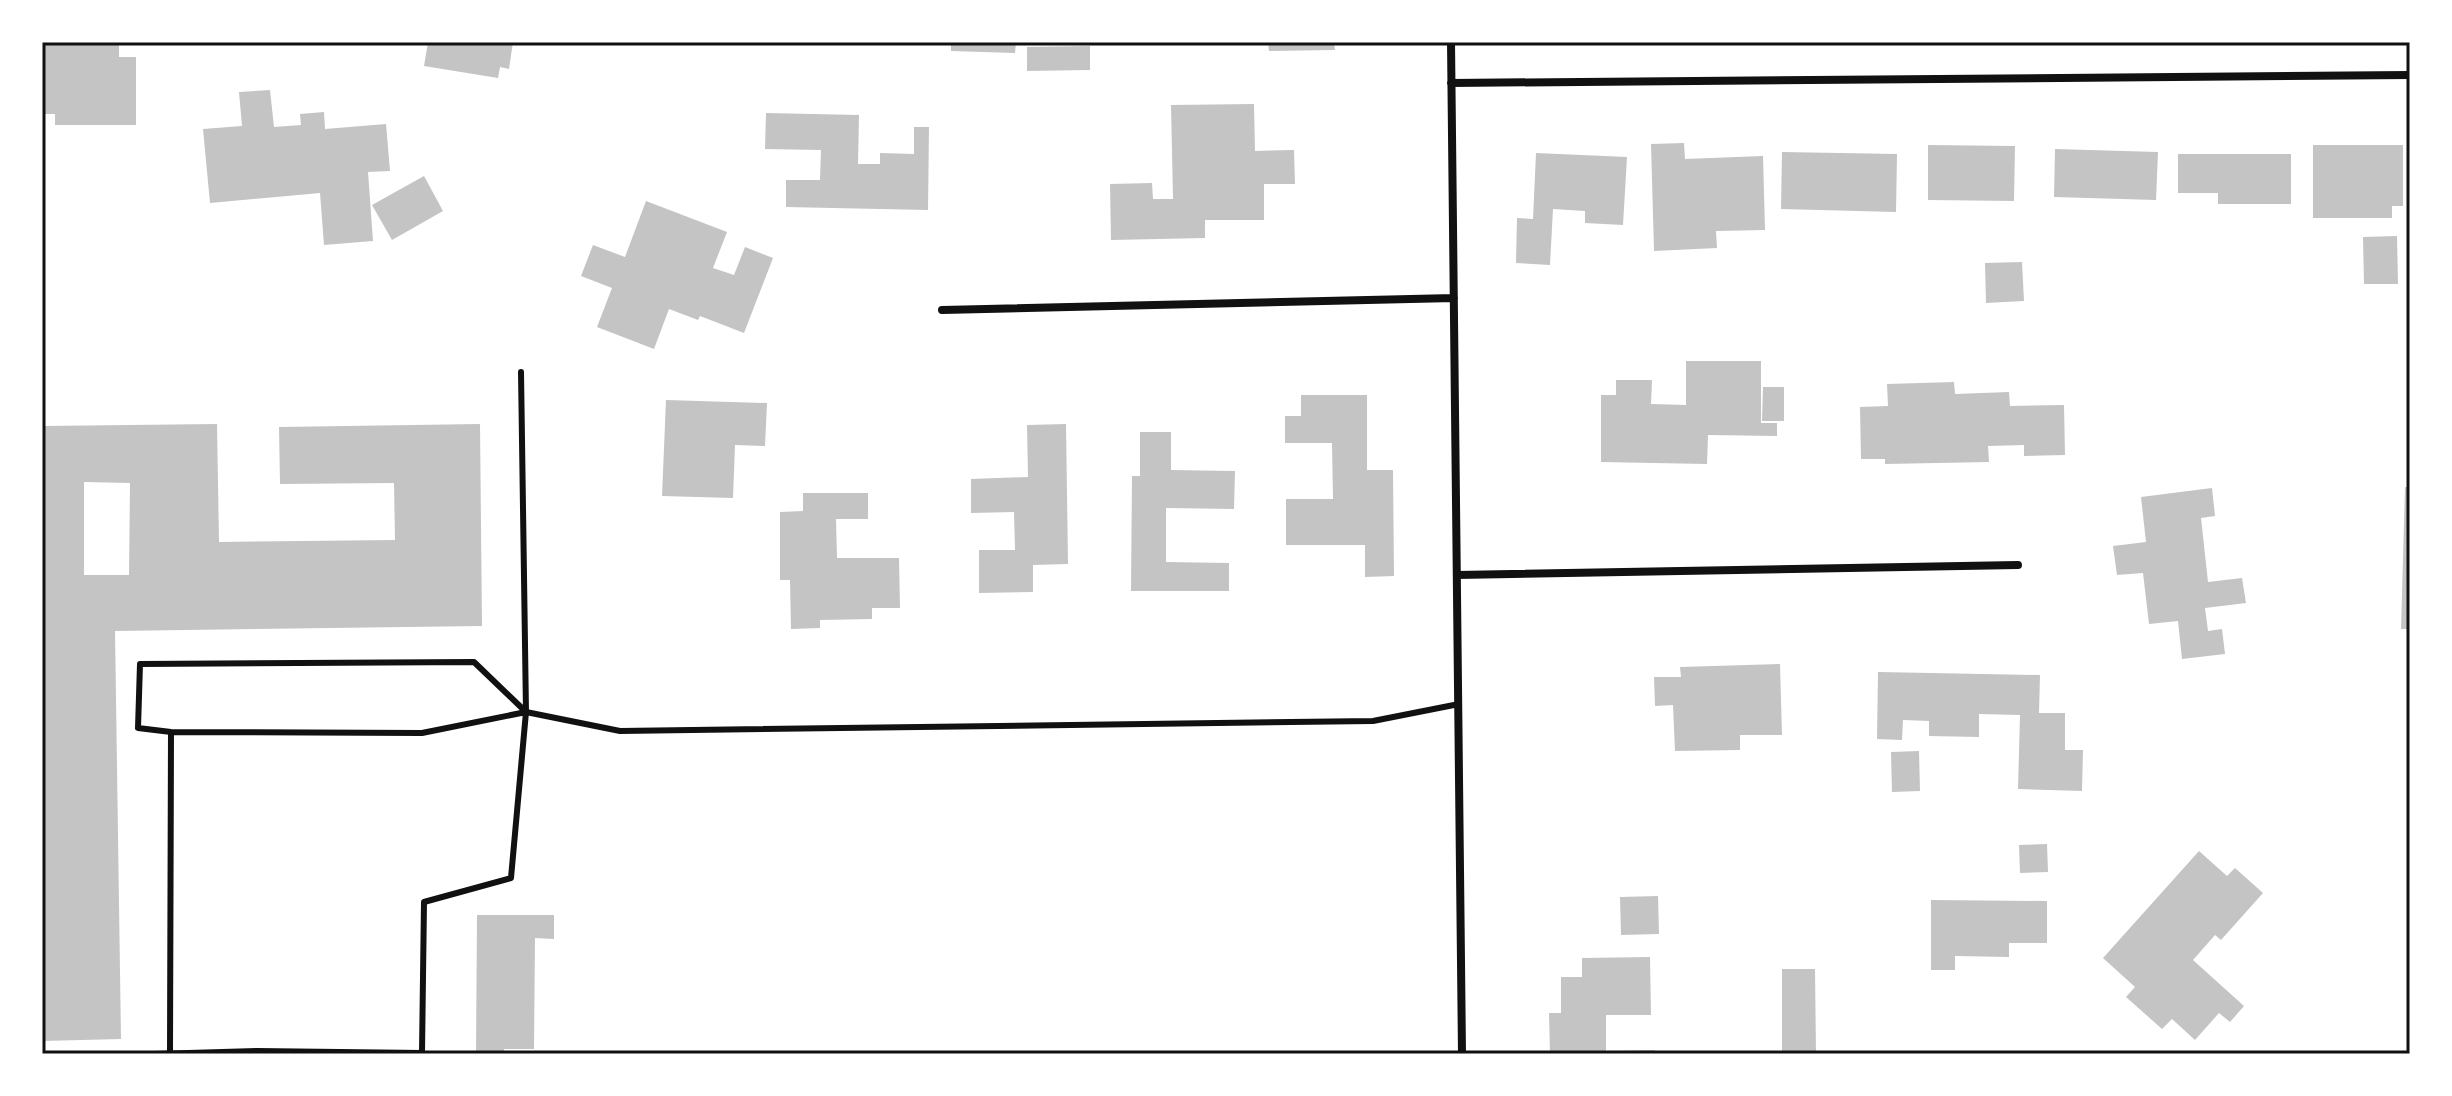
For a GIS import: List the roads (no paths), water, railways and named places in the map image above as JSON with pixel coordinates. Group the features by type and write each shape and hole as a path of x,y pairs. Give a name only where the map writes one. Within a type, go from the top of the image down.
{"street":[{"path":"1451,42 1462,1054"},
{"path":"1451,83 2410,75"},
{"path":"942,310 1454,298"},
{"path":"1457,575 2018,565"}],"lane":[{"path":"154,1054 422,1053 424,902 511,878 526,712 521,372"},
{"path":"526,712 474,662 140,664 138,728 171,732 422,733 526,712 620,731 1373,721 1459,704"},
{"path":"170,1053 171,732"}]}
